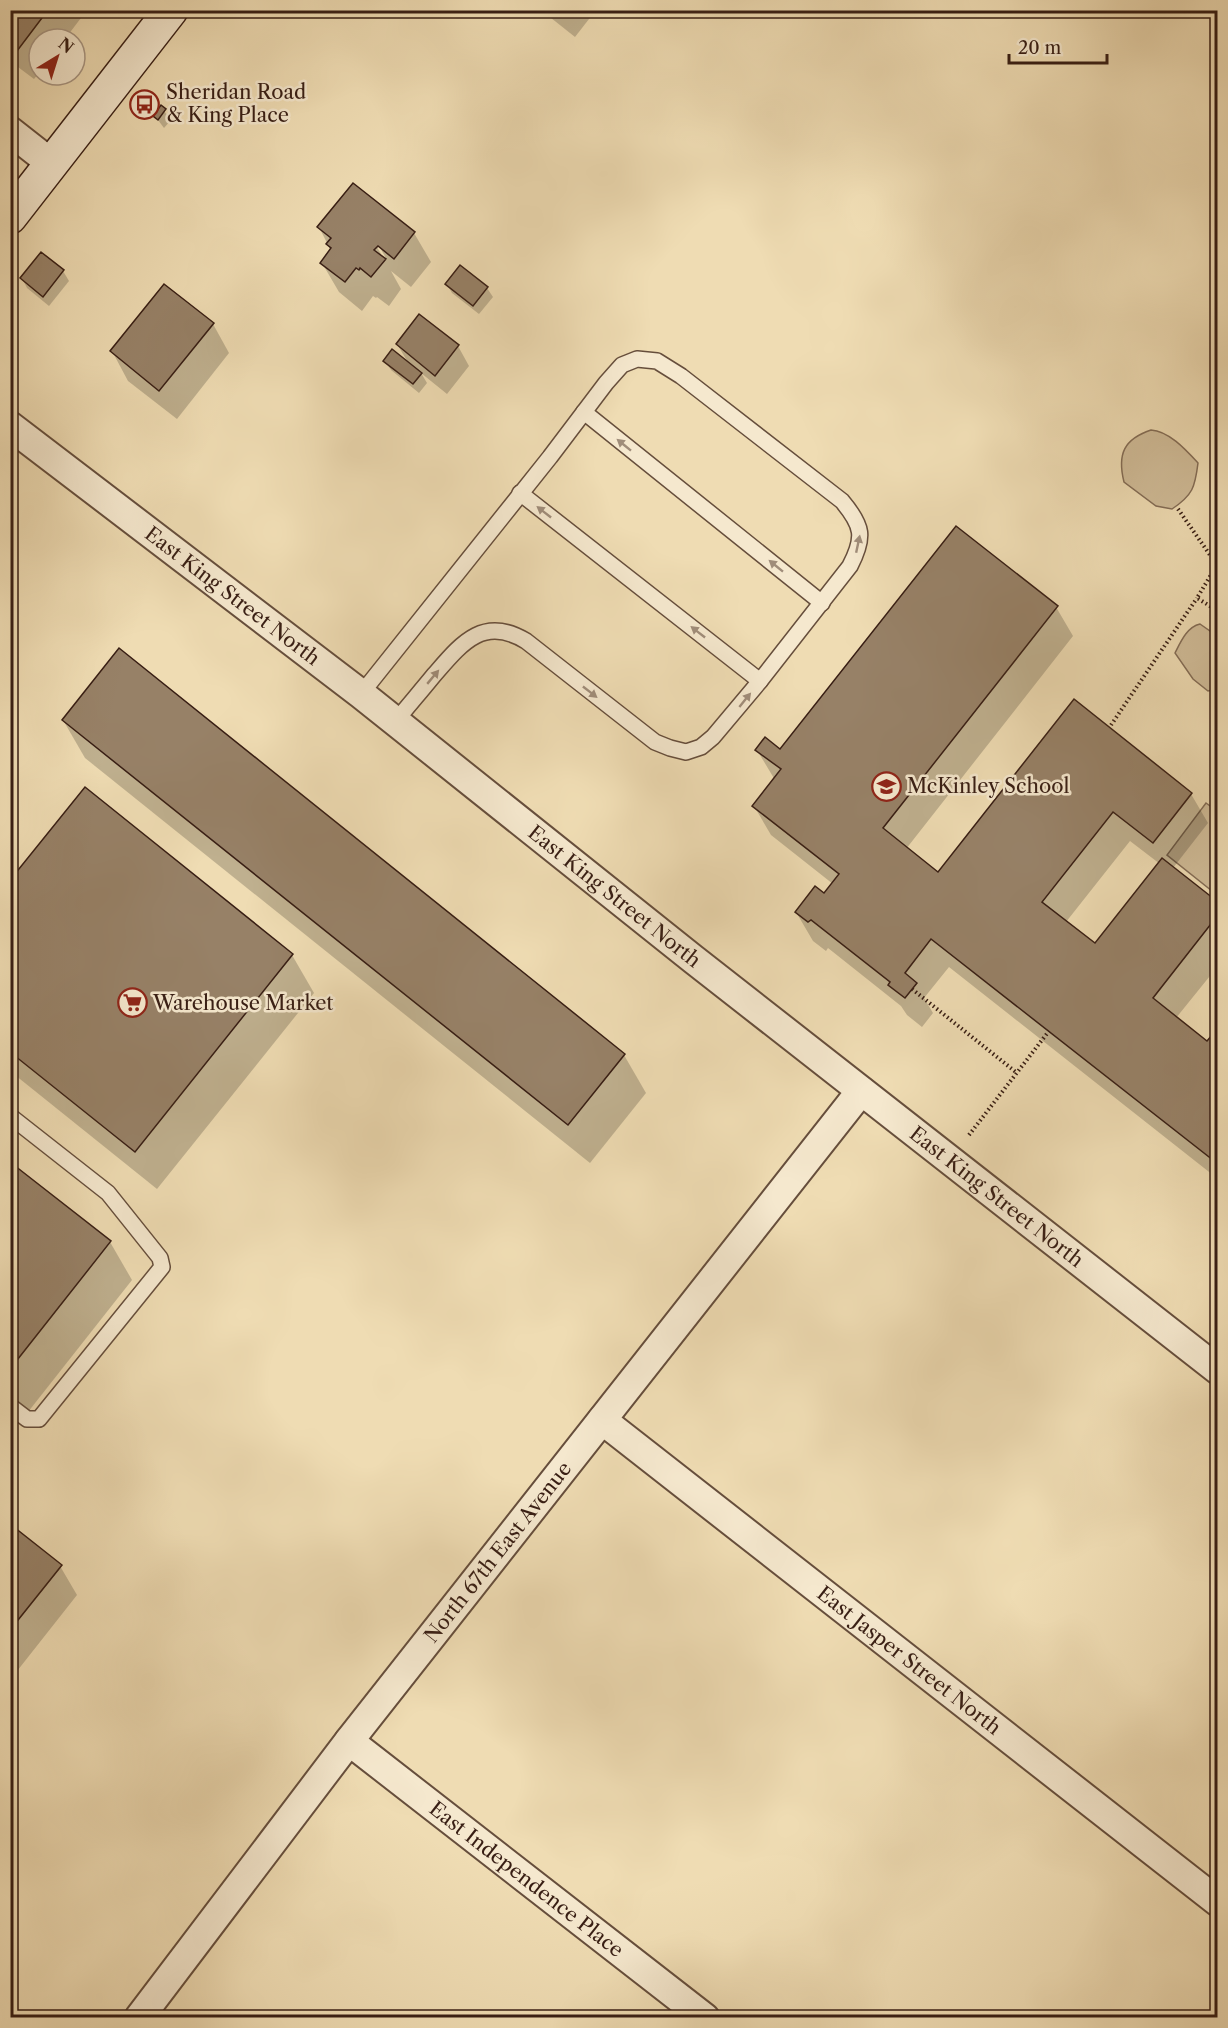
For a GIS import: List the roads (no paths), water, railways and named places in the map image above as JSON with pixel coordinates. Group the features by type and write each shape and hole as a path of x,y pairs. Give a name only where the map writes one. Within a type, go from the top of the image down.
{"main road":[{"path":"10,217 171,10"}],"street":[{"path":"10,131 52,164"},
{"name":"East King Street North","path":"10,426 362,694 861,1091 1218,1370"},
{"name":"North 67th East Avenue","path":"139,2018 349,1741 861,1091"},
{"name":"East Jasper Street North","path":"602,1420 1218,1902"},
{"name":"East Independence Place","path":"349,1741 705,2018"}],"lane":[{"path":"362,694 622,365 637,359 657,361 681,376 842,501 855,516 861,533 860,548 850,566 760,681 713,737 701,747 686,752 655,742 525,641 499,630 482,632 460,644 395,722"},
{"path":"584,412 822,603"},
{"path":"520,493 760,681"},
{"path":"10,1116 108,1194 160,1258 162,1267 39,1419 27,1419 10,1406"}],"place":[{"name":"Sheridan Road & King Place","path":"145,104"},
{"name":"McKinley School","path":"886,786"},
{"name":"Warehouse Market","path":"132,1003"}]}
